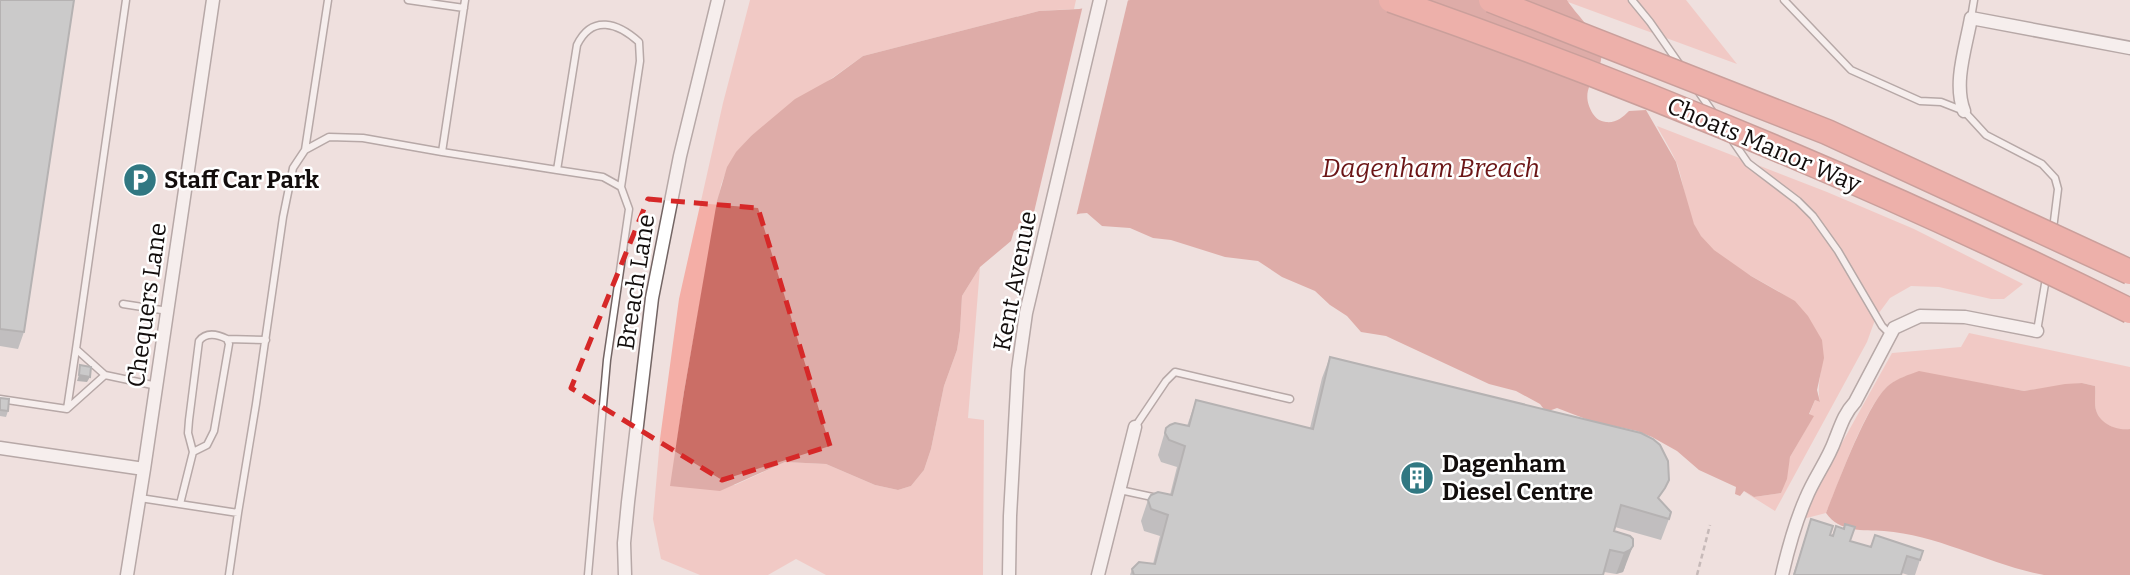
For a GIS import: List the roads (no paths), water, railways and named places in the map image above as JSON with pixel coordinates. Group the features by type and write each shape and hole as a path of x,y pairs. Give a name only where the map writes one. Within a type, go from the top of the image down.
{"highway":[{"name":"Choats Manor Way","path":"1391,0 1633,90 1815,165 2130,310"},
{"name":"Choats Manor Way","path":"1491,0 1827,132 2130,272"}],"street":[{"name":"Chequers Lane","path":"127,575 213,0"},
{"name":"Breach Lane","path":"625,575 624,543 628,502 653,298 680,156 718,0"},
{"name":"Kent Avenue","path":"1009,575 1018,370 1026,313 1100,0"},
{"path":"1964,111 1959,94 1960,78 1971,18 2130,48"},
{"path":"1782,575 1792,534 1806,497 1835,440 1838,428 1855,402 1894,328 1920,316 1965,317 2037,331"},
{"path":"1098,575 1135,426"},
{"path":"0,448 144,469"}],"lane":[{"path":"67,409 126,0"},
{"path":"229,575 283,217 293,168 305,150 328,0"},
{"path":"408,0 464,4 442,152"},
{"path":"1632,0 1748,163 1798,201 1813,216 1838,251 1882,326 1890,334"},
{"path":"1784,0 1851,70 1920,101 1941,102 1964,111 1986,135 2042,164 2055,178 2058,188 2052,241"},
{"path":"1971,18 1974,0"},
{"path":"557,170 577,45 582,34 594,26 612,24 639,42 640,61 621,187 629,208 607,360 588,575"},
{"path":"305,150 328,137 363,138 603,177 621,187"},
{"path":"2037,331 2048,265"},
{"path":"123,304 168,311"},
{"path":"180,504 193,452 188,433 198,341 208,334 227,339 266,340"},
{"path":"193,452 207,445 214,431 229,345 227,339"},
{"path":"76,349 105,375 157,386"},
{"path":"1135,426 1175,372 1290,399"},
{"path":"67,409 105,375"},
{"path":"0,398 67,409"},
{"path":"1120,490 1169,500"},
{"path":"140,498 238,513"}],"water":[{"name":"Dagenham Breach","path":"1130,0 1567,0 1596,37 1601,48 1599,66 1587,95 1593,114 1604,122 1610,122 1619,120 1629,111 1646,110 1676,162 1694,224 1701,236 1714,250 1751,276 1795,301 1808,316 1822,340 1824,358 1817,390 1820,402 1815,400 1809,414 1814,416 1790,457 1787,479 1781,493 1754,497 1744,491 1740,496 1735,494 1736,487 1699,470 1677,451 1652,437 1591,421 1557,408 1546,412 1540,404 1516,391 1489,384 1386,336 1361,332 1347,316 1315,291 1282,277 1258,261 1225,257 1171,240 1153,238 1130,228 1102,226 1087,213 1043,225 1023,226 1014,231 1011,241 980,267 962,296 957,350 944,386 931,449 924,470 911,486 898,490 875,485 826,464 785,462 720,491 670,486 717,201 727,167 751,136 795,99 833,78 863,56 1039,11 1079,9"},
{"path":"1919,371 2024,391 2065,384 2082,383 2095,386 2095,407 2101,419 2115,428 2130,429 2130,575 2044,575 1925,538 1852,529 1831,519 1826,513 1854,445 1880,394 1889,385"}],"place":[{"name":"Staff Car Park","path":"140,180"},
{"name":"Dagenham Diesel Centre","path":"1417,478"}]}
